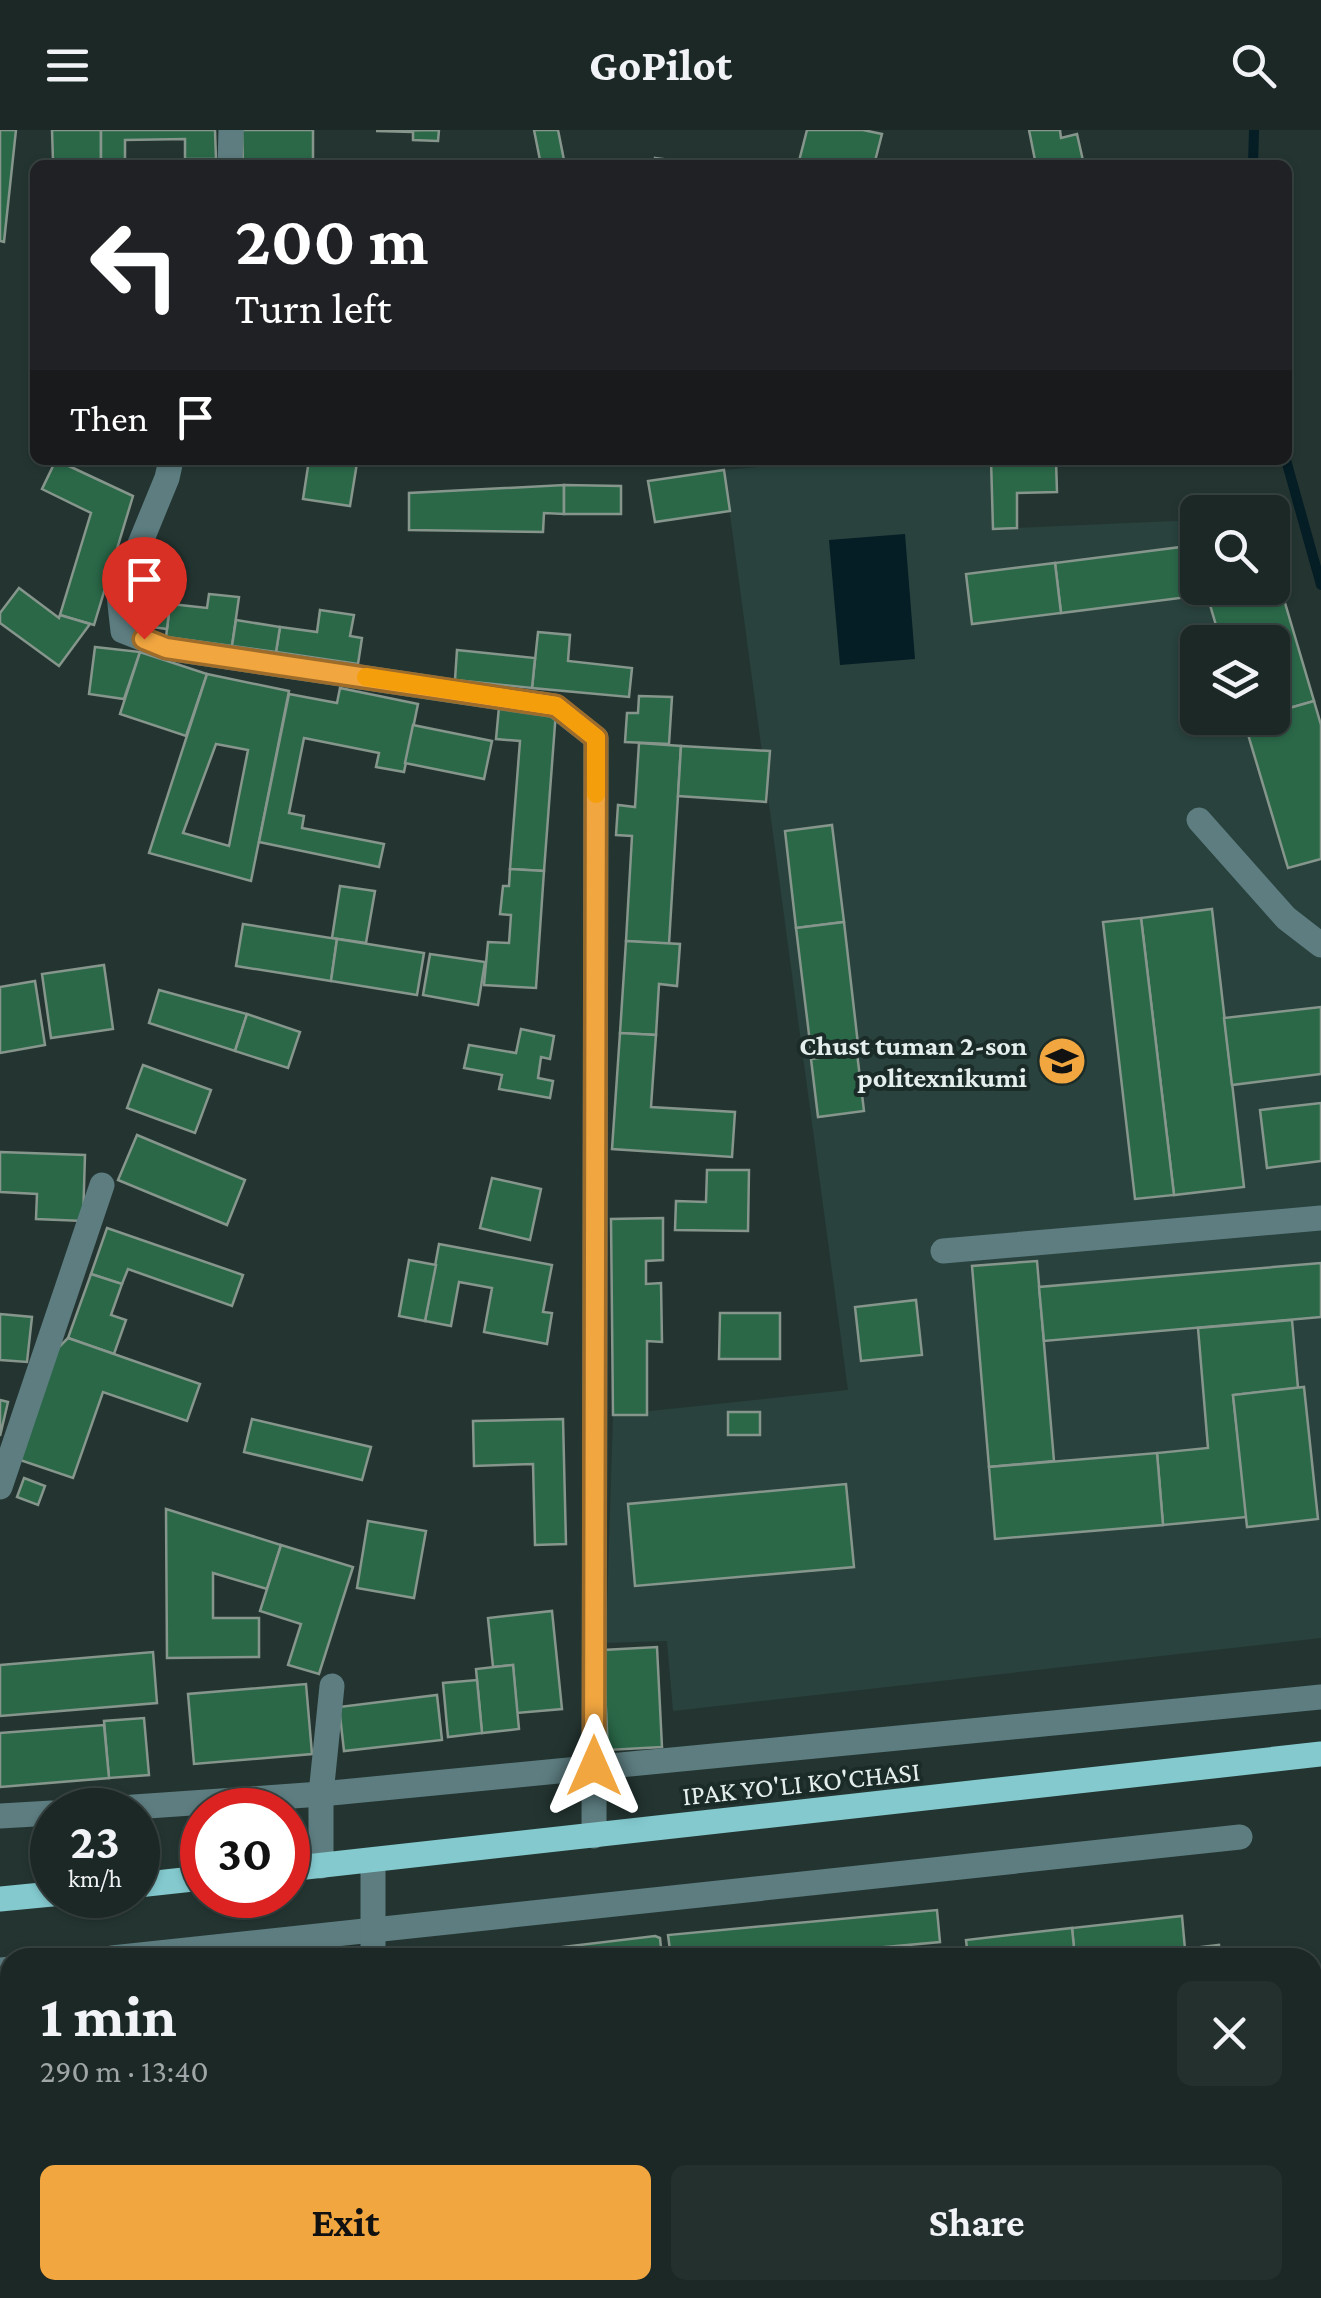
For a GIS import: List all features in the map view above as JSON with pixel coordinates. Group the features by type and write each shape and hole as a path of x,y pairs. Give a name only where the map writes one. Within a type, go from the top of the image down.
{"main road":[{"name":"IPAK YO'LI KO'CHASI","path":"310,1867 1321,1754"},
{"path":"0,1900 30,1897"}],"street":[{"path":"230,160 232,130"},
{"path":"169,465 120,595 123,630 166,648 556,706 596,738 594,1836"},
{"path":"1199,820 1286,918 1321,944"},
{"path":"0,1487 102,1185"},
{"path":"943,1251 1321,1218"},
{"path":"321,1866 321,1794 332,1686"},
{"path":"160,1805 321,1794 1321,1697"},
{"path":"0,1816 30,1814"},
{"path":"202,1948 1240,1837"},
{"path":"373,1860 373,1948"}],"shaded area":[{"name":"Chust tuman 2-son politexnikumi","path":"769,465 990,465 994,529 1180,521 1180,605 1278,605 1285,625 1180,625 1180,735 1290,735 1290,641 1321,732 1321,1638 673,1711 667,1641 606,1643 613,1415 848,1390 724,470"},
{"path":"905,534 915,659 840,665 829,540"}],"building":[{"path":"0,130 16,130 4,242 0,241"},
{"path":"52,130 101,130 101,160 53,160"},
{"path":"101,130 215,130 216,159 185,159 185,139 125,140 125,160 101,160"},
{"path":"242,130 313,130 313,160 243,160"},
{"path":"439,130 438,141 413,140 413,132 376,131"},
{"path":"534,130 558,130 564,160 540,160"},
{"path":"807,130 882,134 875,160 799,160"},
{"path":"1029,130 1060,130 1061,138 1077,134 1083,160 1035,160"},
{"path":"54,465 67,465 133,496 94,625 60,615 91,513 42,489"},
{"path":"308,465 357,465 350,506 303,499"},
{"path":"991,465 1056,465 1057,492 1017,493 1017,528 993,529"},
{"path":"724,470 730,511 655,522 648,481"},
{"path":"564,485 564,514 544,513 543,532 409,530 409,493"},
{"path":"564,485 621,486 621,514 564,514"},
{"path":"1180,547 1180,598 1061,613 1055,563"},
{"path":"1055,563 1061,613 972,624 966,574"},
{"path":"19,588 59,618 60,615 90,624 59,666 0,623 0,613"},
{"path":"209,594 239,597 232,646 166,637 170,604 207,608"},
{"path":"134,598 170,604 167,629 131,624"},
{"path":"1210,605 1286,605 1314,701 1290,708 1290,625 1216,625"},
{"path":"320,610 354,615 350,636 362,638 358,664 276,652 280,627 317,632"},
{"path":"236,620 280,627 276,652 232,646"},
{"path":"538,632 570,635 568,661 632,668 629,697 532,688"},
{"path":"95,647 140,652 124,699 89,694"},
{"path":"457,650 535,658 532,688 455,680"},
{"path":"140,652 207,674 186,736 120,714"},
{"path":"207,674 289,691 251,881 149,853","holes":["216,744 248,750 229,846 183,833"]},
{"path":"340,688 418,704 404,772 376,767 379,753 304,738 289,813 304,816 302,828 384,844 379,867 259,842 289,694 337,703"},
{"path":"639,696 672,697 669,744 625,742 627,713 638,713"},
{"path":"1314,701 1321,725 1321,859 1288,868 1248,735 1290,735 1290,708"},
{"path":"499,707 556,711 544,871 510,869 520,741 496,739"},
{"path":"413,725 492,741 484,779 405,763"},
{"path":"639,743 681,746 669,944 626,941 632,836 616,835 618,805 635,807"},
{"path":"681,746 770,751 766,802 678,796"},
{"path":"832,825 844,922 796,928 785,831"},
{"path":"510,869 544,871 536,988 484,985 488,942 509,943 511,915 500,914 503,886 509,886"},
{"path":"340,886 375,891 366,943 332,938"},
{"path":"1212,909 1244,1187 1174,1195 1141,918"},
{"path":"1141,918 1174,1195 1135,1199 1103,922"},
{"path":"844,922 859,1053 812,1059 796,928"},
{"path":"243,924 337,939 331,981 236,966"},
{"path":"337,939 424,953 417,995 331,981"},
{"path":"626,941 680,944 677,986 659,984 656,1035 620,1033"},
{"path":"430,954 485,962 478,1005 423,995"},
{"path":"104,965 113,1029 51,1038 42,974"},
{"path":"35,981 45,1045 0,1053 0,987"},
{"path":"159,990 247,1014 235,1051 149,1023"},
{"path":"1321,1007 1321,1074 1232,1085 1224,1018"},
{"path":"247,1014 300,1032 288,1068 235,1051"},
{"path":"521,1029 554,1036 550,1059 541,1057 538,1078 553,1081 550,1098 499,1089 502,1075 464,1068 469,1045 516,1053"},
{"path":"620,1033 656,1035 651,1107 735,1112 732,1157 612,1149"},
{"path":"857,1053 864,1111 818,1117 811,1059"},
{"path":"143,1065 211,1090 195,1133 127,1108"},
{"path":"1321,1103 1321,1161 1267,1168 1260,1110"},
{"path":"137,1135 245,1180 227,1225 118,1180"},
{"path":"0,1152 85,1155 83,1221 36,1219 37,1194 0,1192"},
{"path":"707,1170 749,1170 748,1231 675,1230 676,1201 706,1202"},
{"path":"492,1178 541,1189 530,1240 480,1228"},
{"path":"663,1218 663,1260 646,1261 646,1284 661,1283 662,1342 647,1341 647,1415 613,1415 611,1219"},
{"path":"107,1228 243,1275 232,1306 128,1269 122,1284 91,1274"},
{"path":"439,1244 552,1265 543,1312 552,1313 547,1344 484,1332 492,1288 459,1282 451,1326 425,1321"},
{"path":"409,1260 436,1265 425,1321 399,1316"},
{"path":"1037,1261 1054,1461 989,1467 972,1266"},
{"path":"1321,1263 1321,1317 1044,1341 1039,1287"},
{"path":"91,1274 122,1284 111,1315 126,1320 114,1354 68,1338"},
{"path":"916,1300 922,1355 861,1361 855,1307"},
{"path":"720,1313 780,1313 780,1359 719,1359"},
{"path":"0,1314 32,1317 27,1362 0,1360"},
{"path":"1292,1320 1298,1388 1233,1395 1247,1517 1163,1525 1157,1453 1208,1448 1198,1328"},
{"path":"68,1338 200,1384 187,1421 103,1392 73,1478 17,1459 54,1352"},
{"path":"1304,1387 1318,1519 1247,1527 1233,1395"},
{"path":"0,1400 8,1402 0,1436"},
{"path":"728,1412 760,1412 760,1435 728,1435"},
{"path":"252,1419 371,1447 362,1480 244,1452"},
{"path":"563,1419 566,1544 535,1545 533,1464 474,1466 473,1421"},
{"path":"1157,1453 1163,1525 995,1539 989,1467"},
{"path":"24,1478 45,1486 38,1505 17,1497"},
{"path":"846,1484 854,1567 635,1586 628,1504"},
{"path":"166,1509 281,1545 267,1589 213,1573 213,1618 259,1618 259,1657 167,1658"},
{"path":"368,1521 426,1531 414,1598 357,1588"},
{"path":"281,1545 353,1567 319,1674 288,1665 301,1624 260,1611"},
{"path":"552,1611 562,1709 517,1713 513,1665 493,1667 488,1618"},
{"path":"657,1647 662,1747 608,1750 603,1650"},
{"path":"153,1652 157,1703 0,1716 0,1665"},
{"path":"513,1665 519,1729 482,1733 476,1669"},
{"path":"477,1680 482,1733 448,1737 443,1683"},
{"path":"306,1684 312,1754 194,1764 188,1694"},
{"path":"437,1695 442,1740 344,1751 339,1707"},
{"path":"144,1718 149,1775 109,1778 104,1721"},
{"path":"104,1725 109,1778 0,1787 0,1733"},
{"path":"937,1910 940,1942 874,1948 670,1948 668,1935"},
{"path":"1182,1916 1185,1948 1074,1948 1072,1928"},
{"path":"1072,1928 1074,1948 967,1948 966,1940"},
{"path":"655,1936 660,1938 661,1948 554,1948"}],"waterway":[{"path":"1253,160 1254,130"},
{"path":"1287,465 1321,585"}],"slow traffic":[{"path":"366,677 556,706 596,738 596,794"}],"place":[{"name":"Chust tuman 2-son politexnikumi","path":"1062,1061"}],"route":[{"path":"144,639 166,648 556,706 596,738 594,1766"}]}
